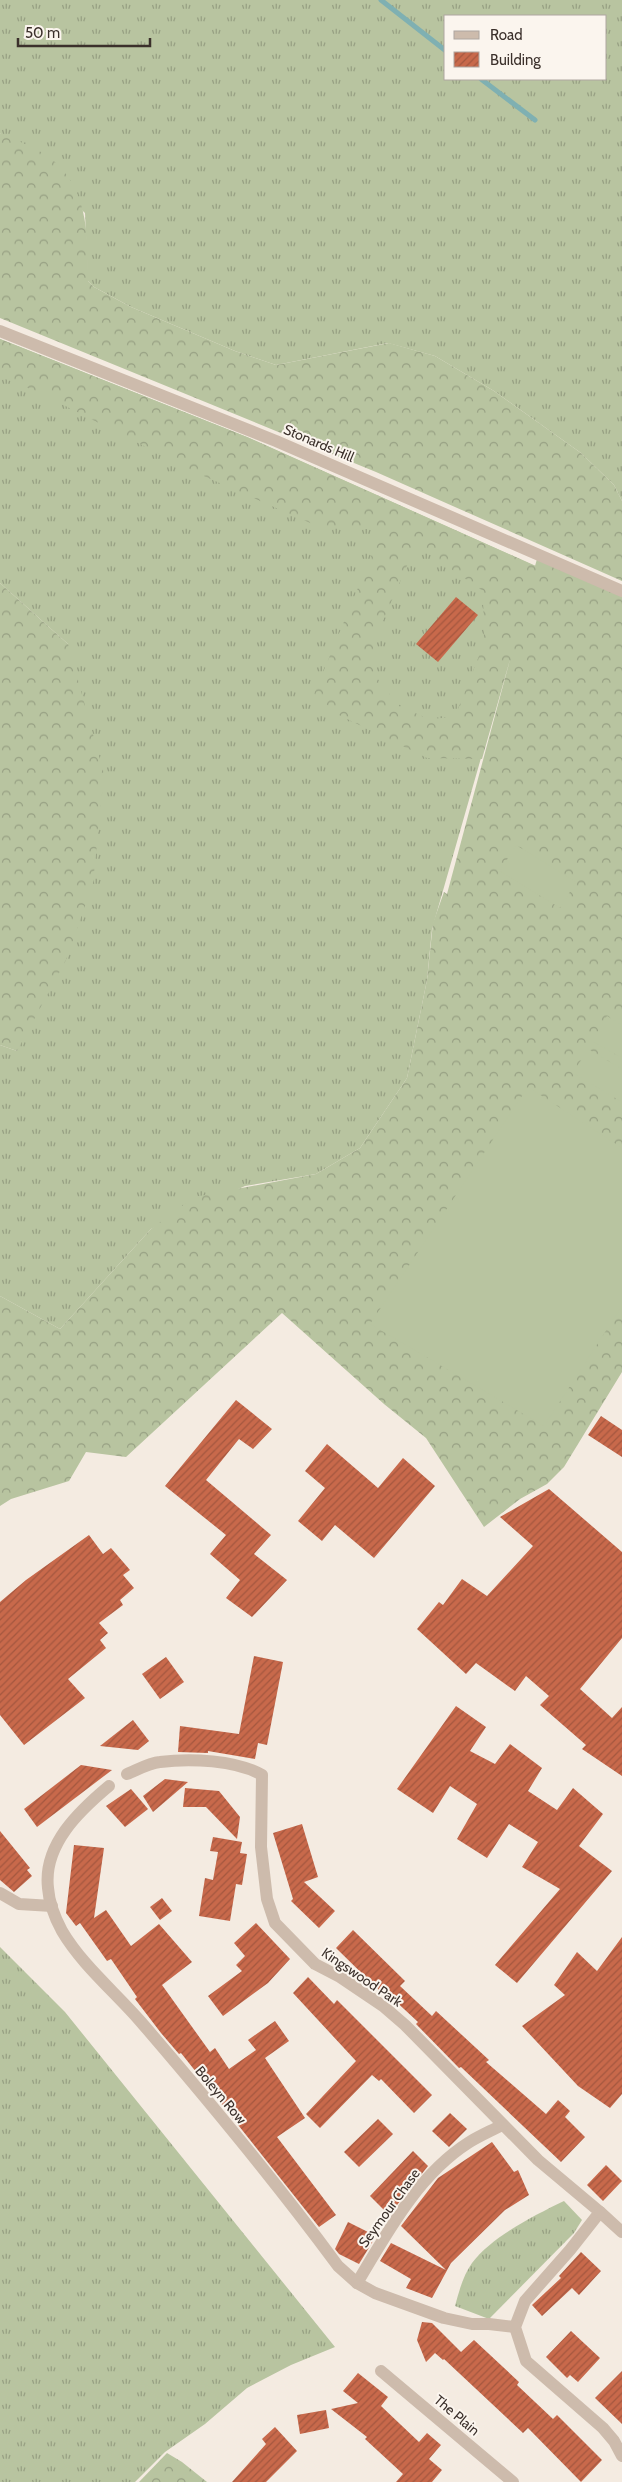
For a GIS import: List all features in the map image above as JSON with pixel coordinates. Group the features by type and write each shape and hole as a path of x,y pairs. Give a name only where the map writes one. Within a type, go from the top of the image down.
{"street":[{"name":"Stonards Hill","path":"0,331 276,441 622,590"},
{"name":"Kingswood Park","path":"127,1774 159,1762 200,1762 235,1763 262,1775 262,1856 267,1899 275,1923 315,1964 383,2006 405,2025 538,2160 622,2232"},
{"name":"Boleyn Row","path":"110,1786 96,1797 62,1833 51,1855 47,1886 52,1906 62,1931 222,2120 338,2266 357,2283 375,2293 444,2318 472,2324 515,2327"},
{"path":"0,1893 19,1904 52,1906"},
{"name":"Seymour Chase","path":"357,2283 388,2231 427,2178 467,2143 502,2125"},
{"path":"600,2212 525,2301 515,2327 526,2361 603,2428 614,2441 622,2456"},
{"name":"The Plain","path":"381,2371 513,2482"}],"green space":[{"path":"0,0 622,0 622,501 614,485 581,453 494,391 435,356 388,343 276,365 235,351 131,307 94,287 88,281 85,213 0,133"},
{"path":"0,133 49,157 66,174 80,202 84,217 88,249 88,281 94,287 131,307 235,351 276,365 389,343 435,356 494,391 581,453 614,485 622,501 622,581 376,472 0,318"},
{"path":"0,339 247,437 536,566 432,929 427,980 407,1078 360,1148 316,1174 245,1186 151,1229 60,1329 0,1296 0,1045 17,1051 68,644 0,583"},
{"path":"0,339 247,437 535,566 537,559 622,591 622,1372 564,1467 547,1484 520,1499 484,1527 426,1438 384,1404 282,1313 126,1457 86,1452 69,1481 11,1499 0,1506 0,1296 60,1329 151,1229 194,1197 316,1174 360,1148 407,1078 427,980 433,923 444,892 447,894 511,656 482,759 427,758 339,715 314,694 382,530 317,526 197,473 38,392 0,377","holes":["416,545 483,591 484,643 455,717 429,719 399,706 377,678 375,639"]},
{"path":"0,583 68,644 104,774 93,883 66,960 17,1051 0,1045"},
{"path":"516,845 576,882 560,908 500,871"},
{"path":"607,1016 622,1025 622,1058 592,1041"},
{"path":"588,1049 622,1069 622,1102 573,1073"},
{"path":"528,1087 622,1148 622,1306 544,1426 370,1324"},
{"path":"0,1947 65,2012 335,2347 291,2365 247,2388 205,2424 165,2452 135,2482 0,2482"},
{"path":"564,2201 582,2220 574,2233 489,2319 455,2306 466,2273 480,2253 514,2227"},
{"path":"167,2453 182,2462 207,2482 139,2482"}],"building":[{"path":"456,597 478,615 438,662 416,644"},
{"path":"236,1400 272,1429 253,1449 239,1439 206,1480 271,1535 254,1554 287,1580 252,1617 226,1598 240,1580 210,1554 226,1535 165,1486"},
{"path":"601,1416 622,1430 622,1457 588,1435"},
{"path":"327,1444 378,1488 403,1458 435,1486 374,1558 335,1525 322,1541 298,1521 325,1488 305,1471"},
{"path":"549,1489 622,1552 622,1638 580,1689 612,1718 622,1707 622,1776 582,1749 586,1745 540,1705 549,1696 526,1676 515,1691 476,1663 466,1674 417,1629 439,1602 443,1605 462,1579 487,1596 533,1546 500,1517"},
{"path":"89,1535 103,1554 111,1548 130,1570 123,1575 134,1588 120,1600 123,1605 99,1623 108,1633 100,1640 106,1648 68,1679 85,1698 24,1745 0,1715 0,1602 26,1580"},
{"path":"254,1656 283,1662 267,1745 258,1743 255,1759 208,1751 208,1753 178,1752 180,1726 239,1734"},
{"path":"166,1657 184,1682 160,1699 142,1674"},
{"path":"456,1706 486,1727 470,1751 495,1764 510,1744 542,1768 528,1791 557,1810 573,1788 603,1814 579,1846 612,1871 517,1983 495,1965 560,1889 522,1867 538,1842 509,1824 487,1858 457,1839 477,1804 450,1786 433,1813 397,1789"},
{"path":"133,1720 149,1741 138,1750 100,1746"},
{"path":"81,1765 112,1770 37,1827 24,1809"},
{"path":"165,1779 188,1782 153,1812 143,1796"},
{"path":"185,1788 219,1791 240,1817 237,1839 206,1807 183,1807"},
{"path":"131,1789 148,1809 125,1827 106,1806"},
{"path":"302,1824 318,1877 304,1882 335,1911 319,1928 291,1901 293,1899 273,1833"},
{"path":"0,1831 30,1868 27,1870 32,1876 14,1892 0,1880"},
{"path":"213,1837 242,1842 240,1853 247,1854 242,1885 236,1884 230,1921 199,1916 205,1878 213,1880 218,1852 210,1851"},
{"path":"74,1845 104,1848 94,1918 106,1910 131,1946 159,1924 192,1962 162,1985 210,2052 215,2048 229,2069 256,2050 248,2040 275,2021 289,2041 265,2058 305,2118 277,2137 336,2215 319,2227 181,2053 179,2054 161,2033 135,1999 137,1997 111,1959 107,1961 80,1923 76,1926 66,1913"},
{"path":"162,1898 172,1911 160,1920 150,1907"},
{"path":"256,1923 290,1959 268,1983 223,2016 208,1996 242,1971 236,1965 245,1956 234,1943"},
{"path":"353,1930 405,1981 400,1986 432,2016 436,2011 489,2060 486,2062 546,2114 558,2100 570,2111 565,2117 585,2137 561,2162 461,2067 459,2068 416,2024 418,2022 390,1996 388,1999 336,1948"},
{"path":"622,1937 622,2094 610,2108 578,2086 522,2026 565,1995 554,1985 577,1952 597,1971"},
{"path":"308,1977 334,2004 337,2000 432,2095 414,2113 381,2079 379,2081 372,2075 320,2128 306,2114 356,2061 293,1993"},
{"path":"450,2113 467,2129 449,2147 432,2131"},
{"path":"378,2119 393,2134 359,2167 344,2152"},
{"path":"492,2142 514,2172 518,2170 529,2195 505,2210 451,2263 432,2298 406,2288 411,2279 380,2261 391,2243 446,2270 401,2226 438,2178"},
{"path":"413,2151 428,2166 389,2215 370,2196"},
{"path":"606,2165 622,2181 603,2201 587,2185"},
{"path":"348,2222 376,2236 359,2264 339,2254 335,2249"},
{"path":"581,2252 601,2271 579,2295 572,2288 542,2316 532,2305 561,2278 559,2276"},
{"path":"422,2322 432,2323 461,2352 474,2340 519,2382 517,2385 553,2419 557,2415 602,2460 581,2482 528,2428 523,2433 444,2359 435,2353 426,2362 417,2340"},
{"path":"571,2331 600,2358 578,2382 570,2375 567,2378 546,2357"},
{"path":"622,2371 622,2424 595,2398"},
{"path":"358,2373 388,2397 381,2406 419,2442 427,2433 441,2445 429,2459 442,2470 432,2482 396,2482 403,2474 365,2439 367,2437 331,2409 358,2403 343,2391"},
{"path":"326,2410 329,2428 300,2434 297,2415"},
{"path":"275,2427 297,2451 266,2482 232,2482 266,2444 262,2439"}],"waterway":[{"path":"381,0 444,49"},
{"path":"482,80 535,120"}]}
